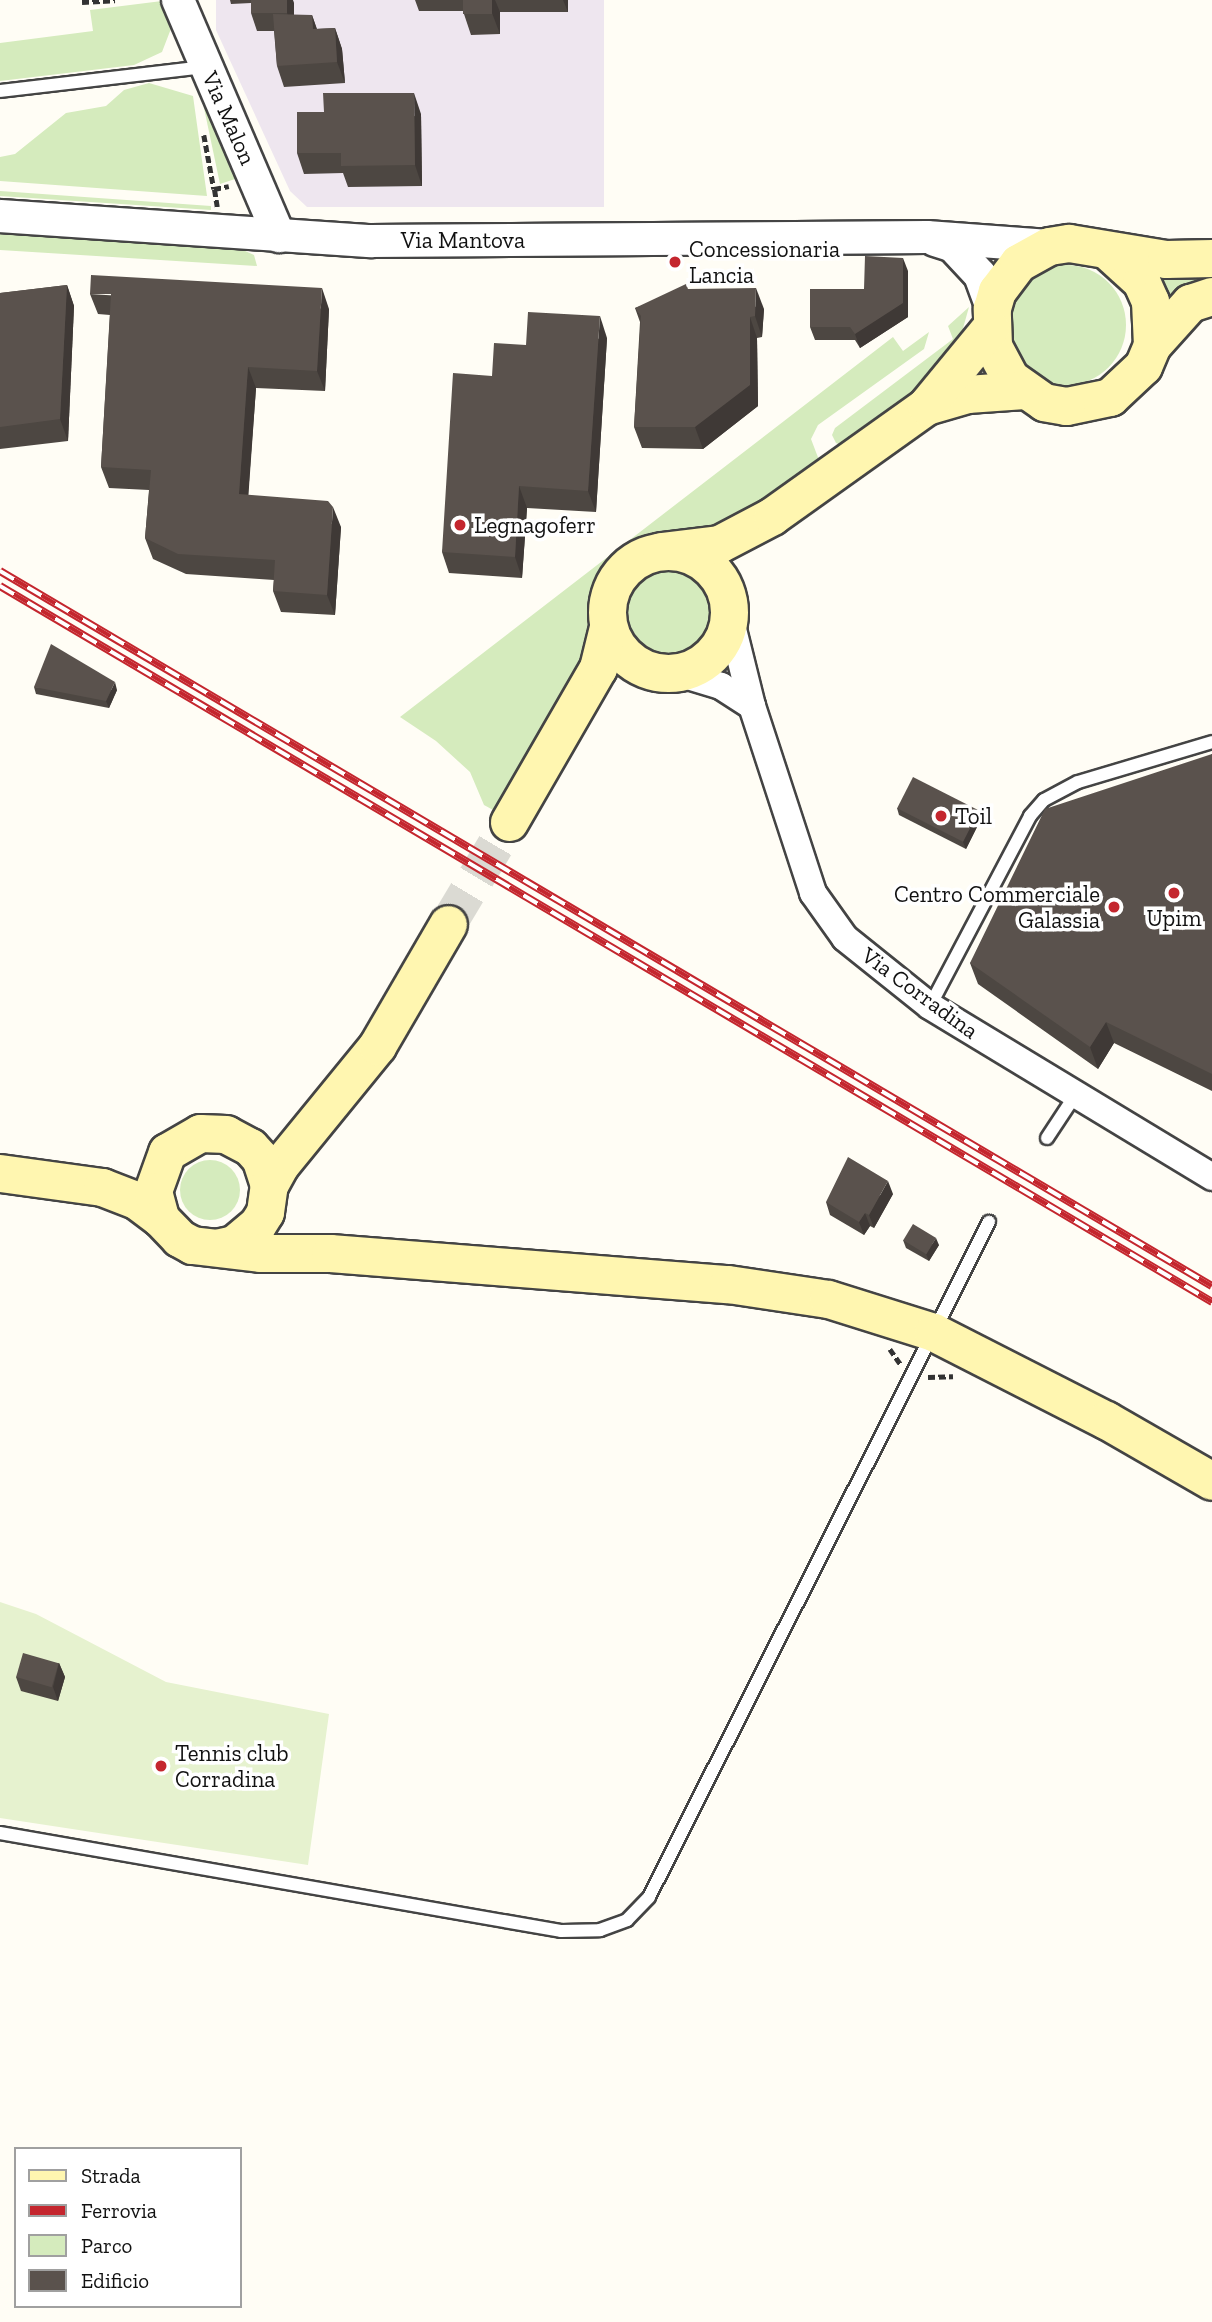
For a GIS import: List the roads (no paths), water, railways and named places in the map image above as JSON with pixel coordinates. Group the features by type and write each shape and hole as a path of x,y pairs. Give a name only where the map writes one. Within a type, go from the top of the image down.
{"main road":[{"name":"Via Mantova","path":"1049,246 1069,243 1166,259 1212,258"},
{"path":"509,822 598,668 608,627 607,606 624,569 641,556 719,544 772,516 926,406 991,318 1006,276 1025,258 1049,246"},
{"path":"1108,251 1126,264 1146,291 1154,323 1152,345"},
{"name":"Via Mantova","path":"991,318 999,363 1024,390 1066,406 1110,397 1143,366 1152,345 1189,303 1212,296"},
{"path":"926,406 967,394 1024,390"},
{"path":"572,717 608,684 624,676 665,673 714,654 725,637 729,606 748,545 772,516"},
{"path":"661,551 679,551 703,561 721,580 729,606"},
{"path":"608,627 624,655 665,673"},
{"path":"220,1247 247,1236 265,1212 269,1192 280,1164 377,1046 448,924"},
{"path":"52,1178 99,1175 136,1167 200,1133 238,1138 287,1126 329,1105"},
{"path":"238,1138 260,1158 269,1192 294,1229 330,1253"},
{"path":"160,1218 153,1191 167,1152"},
{"path":"0,1173 52,1178 125,1196 160,1218 179,1238 220,1247 729,1284 828,1299 933,1332 1106,1420 1212,1481"}],"street":[{"name":"Via Malon","path":"178,0 279,236"},
{"name":"Via Mantova","path":"0,216 370,241 927,237 1049,246"},
{"name":"Via Mantova","path":"927,237 953,246 980,275 991,318"},
{"name":"Via Corradina","path":"729,606 751,706 813,893 845,938 930,1006 1074,1097 1212,1177"},
{"path":"665,673 720,686 751,706"}],"lane":[{"path":"0,90 206,66"},
{"path":"930,1006 1030,816 1044,800 1078,782 1212,742"},
{"path":"1047,1138 1074,1097"},
{"path":"0,1833 561,1931 600,1930 627,1920 649,1896 989,1222"}],"tunnel":[{"path":"448,924 509,822"}],"railway":[{"path":"0,571 1212,1286"},
{"path":"0,586 1212,1302"}],"place":[{"name":"Concessionaria Lancia","path":"675,262"},
{"name":"Legnagoferr","path":"460,525"},
{"name":"Toil","path":"941,816"},
{"name":"Upim","path":"1174,893"},
{"name":"Centro Commerciale Galassia","path":"1114,907"},
{"name":"Tennis club Corradina","path":"161,1766"}]}
